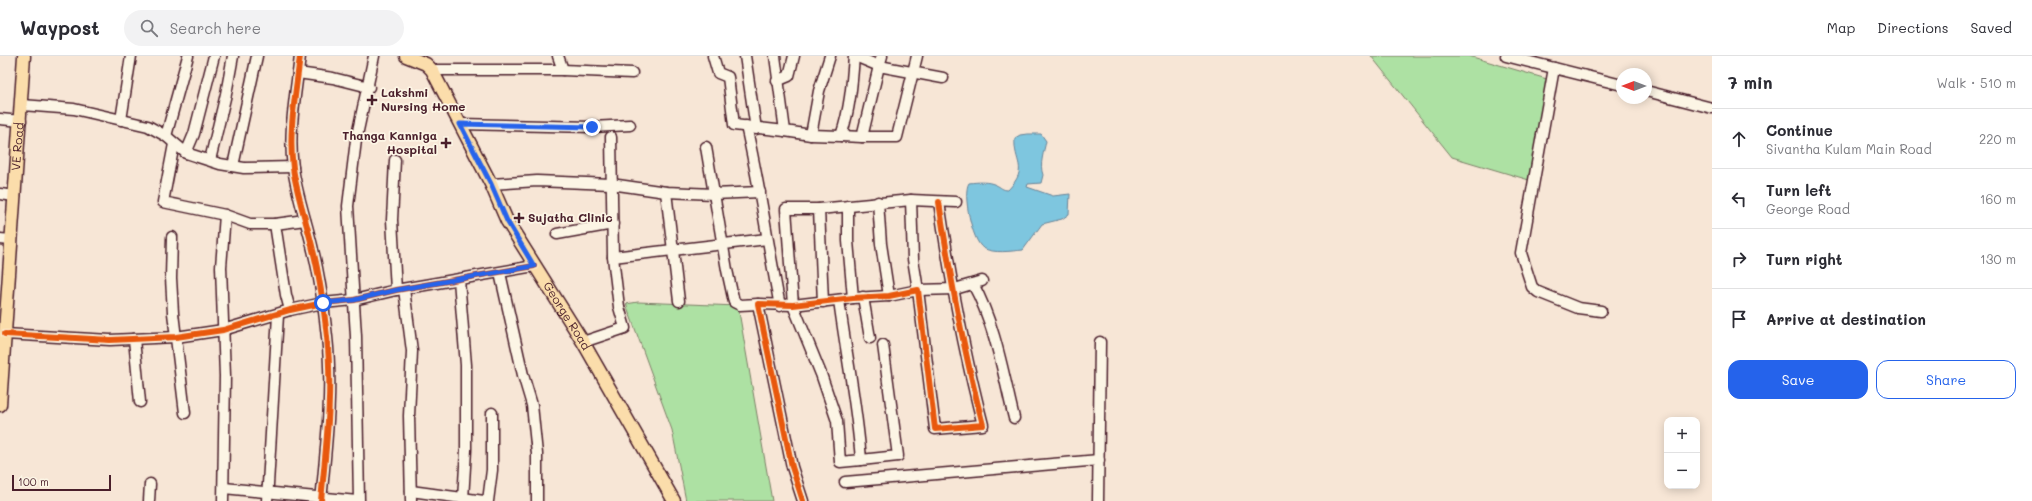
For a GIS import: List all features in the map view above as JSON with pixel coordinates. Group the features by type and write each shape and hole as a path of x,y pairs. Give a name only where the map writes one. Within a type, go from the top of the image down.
{"main road":[{"name":"VE Road","path":"0,405 6,239 15,196 24,56"},
{"path":"406,56 426,64 432,70"},
{"name":"George Road","path":"432,70 491,184 507,221 582,342 674,501"}],"street":[{"path":"121,120 131,56"},
{"path":"166,136 188,56"},
{"path":"186,154 194,134 214,56"},
{"path":"210,160 226,94 233,56"},
{"path":"233,166 257,56"},
{"path":"300,56 292,115 293,167 305,220 314,251 323,303 327,338 329,385 321,499"},
{"path":"224,488 268,496 358,501 354,300 348,206 356,140 369,87 374,56"},
{"path":"558,56 563,70"},
{"path":"713,56 718,73 728,77 734,125 811,135 862,137 896,137 917,56"},
{"path":"745,56 751,127 760,192 767,239 780,306"},
{"path":"775,56 777,81 785,131"},
{"path":"777,81 789,76 794,56"},
{"path":"811,135 819,91 830,56"},
{"path":"841,136 848,116 852,96 855,56 879,66 913,71 943,78"},
{"path":"862,137 882,56"},
{"path":"1506,56 1616,84"},
{"path":"1554,68 1521,252 1532,287 1538,292 1578,308 1601,311"},
{"path":"432,70 563,70 632,73"},
{"path":"298,72 333,78 369,87"},
{"path":"1652,93 1712,108"},
{"path":"22,105 74,109 148,126 166,136 186,154 233,166 244,168 293,167"},
{"path":"0,119 20,121"},
{"path":"460,124 592,127 630,125"},
{"path":"582,342 625,328 619,307 613,257 614,224 611,184 611,137"},
{"path":"174,144 163,202 224,215 250,224 275,224 305,220"},
{"path":"706,147 722,243 734,302 740,305 793,305 858,297 888,296 918,290 955,289 978,282 980,297 989,321 1014,418"},
{"path":"395,160 392,220 400,289 412,351 409,410 411,496 484,501"},
{"path":"491,184 537,181 611,184 666,192 714,194 760,192"},
{"path":"666,192 679,300"},
{"path":"0,194 15,196"},
{"path":"911,200 913,258 935,429 937,430 983,425 967,357 939,202"},
{"path":"883,345 898,456 840,462 837,421 821,374 793,305 786,209 819,209 878,202 911,200 956,202"},
{"path":"878,202 881,244 888,296"},
{"path":"848,206 848,241 858,297 870,338"},
{"path":"819,209 823,302"},
{"path":"223,501 225,370 222,267 224,215"},
{"path":"275,224 286,295 290,310"},
{"path":"557,234 614,224"},
{"path":"172,237 171,278 185,413"},
{"path":"613,257 722,243 767,239"},
{"path":"3,341 134,340 176,337 223,330 278,315 290,310 323,303 354,300 400,289 534,266"},
{"path":"500,273 523,375 532,406 537,454 537,501"},
{"path":"459,280 466,365 466,450 463,499"},
{"path":"839,300 845,347 854,390 861,460"},
{"path":"758,304 792,467 803,501"},
{"path":"268,496 278,315"},
{"path":"134,340 140,402"},
{"path":"1098,501 1100,342"},
{"path":"488,501 492,470 492,413"},
{"path":"845,482 1099,460"},
{"path":"149,501 150,484"}],"green space":[{"path":"1371,56 1469,56 1557,82 1529,180 1452,157"},
{"path":"638,302 738,306 772,501 686,501 672,430 626,304"}],"water":[{"path":"1041,134 1046,141 1042,162 1043,175 1041,183 1028,184 1027,187 1053,196 1070,194 1069,214 1062,219 1042,224 1023,250 1003,252 987,250 979,244 972,227 967,206 967,188 969,183 983,182 1008,190 1015,182 1019,170 1015,138 1020,135"}],"cycle path":[{"path":"300,56 291,140 293,168 318,271 325,316 329,357 328,419 321,501"},
{"path":"803,501 792,467 758,304 793,305 853,298 889,296 918,290 935,429 983,425 958,314 939,202"},
{"path":"5,334 110,340 176,337 223,330 290,310 323,303 354,300 396,290 534,266"}],"place":[{"name":"Lakshmi Nursing Home","path":"372,100"},
{"name":"Thanga Kanniga Hospital","path":"446,143"},
{"name":"Sujatha Clinic","path":"519,218"}],"route":[{"path":"323,303 354,300 396,290 534,266 507,221 491,184 460,124 592,127"}]}
